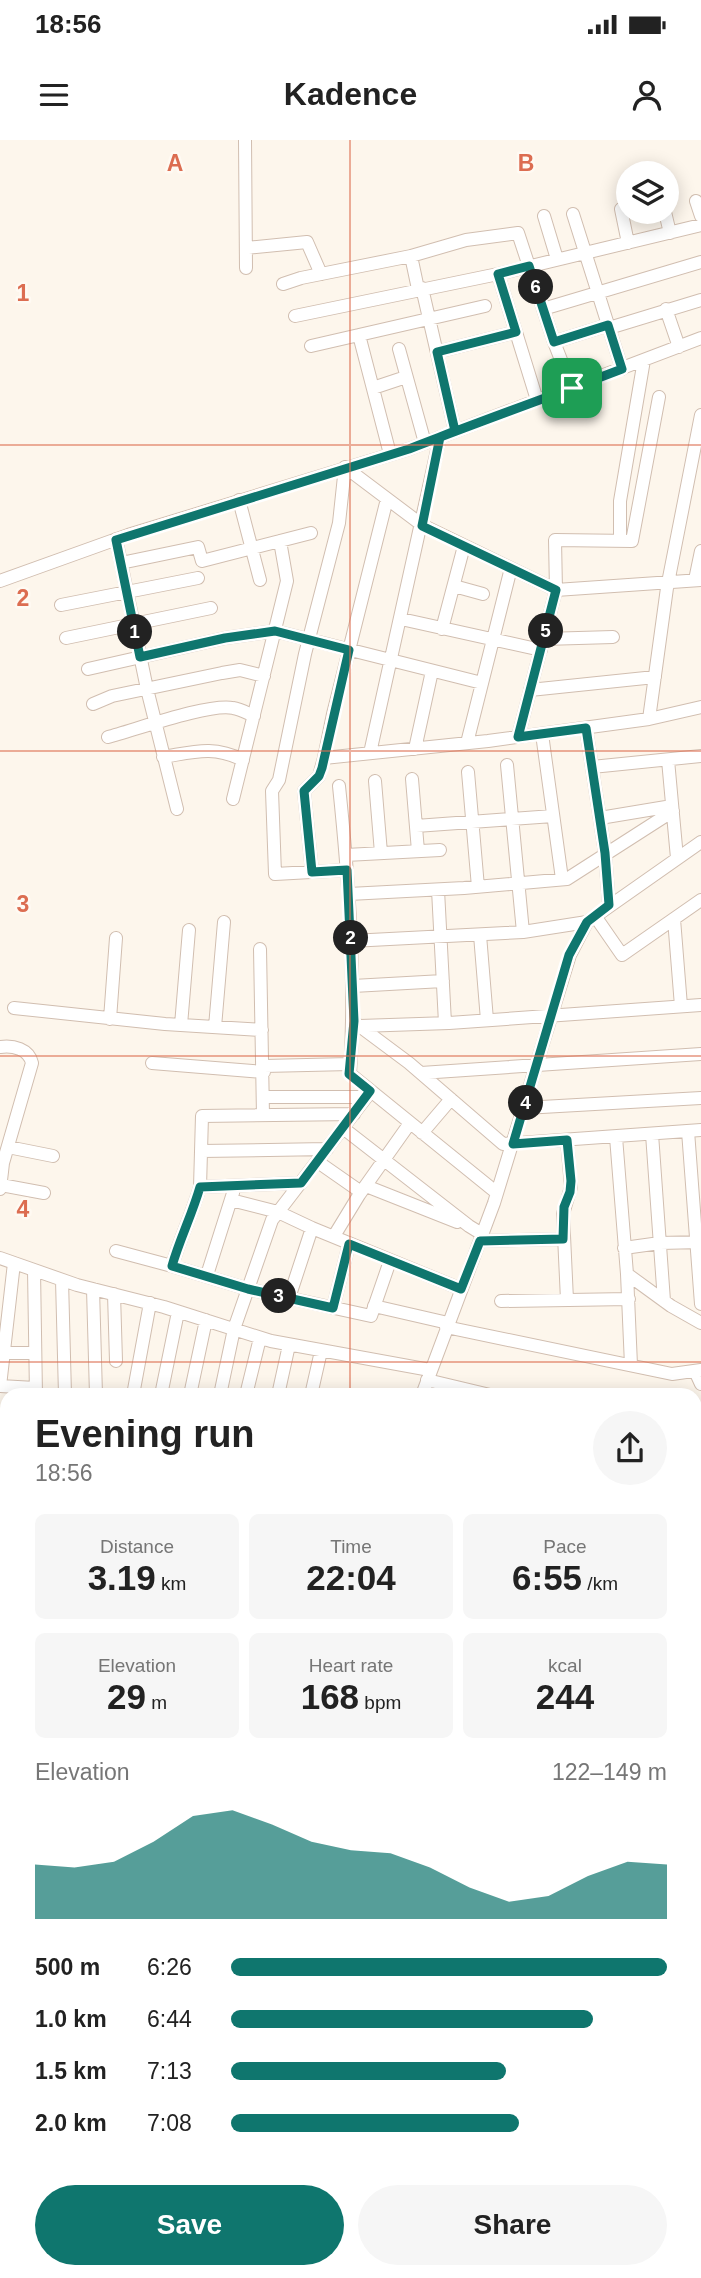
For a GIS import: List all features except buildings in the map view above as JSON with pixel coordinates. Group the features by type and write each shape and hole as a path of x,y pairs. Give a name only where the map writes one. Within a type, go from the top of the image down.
{"street":[{"path":"246,140 246,268"},
{"path":"696,201 701,216"},
{"path":"573,214 622,369"},
{"path":"544,216 557,259"},
{"path":"624,224 628,243"},
{"path":"668,224 670,233"},
{"path":"295,316 498,274 701,225"},
{"path":"283,284 411,256 466,240 518,233 572,388"},
{"path":"246,248 307,243 321,274"},
{"path":"411,256 455,431"},
{"path":"543,309 701,262"},
{"path":"498,274 537,400"},
{"path":"554,342 701,300"},
{"path":"311,346 485,306"},
{"path":"666,309 679,346"},
{"path":"437,352 516,332"},
{"path":"359,335 390,454"},
{"path":"0,581 239,500 425,443 701,338"},
{"path":"398,349 425,443"},
{"path":"620,541 621,489 644,360"},
{"path":"373,388 406,377"},
{"path":"518,737 556,590 555,540 632,541 659,397"},
{"path":"649,719 669,582 699,441 701,415"},
{"path":"370,753 440,437"},
{"path":"345,467 422,526 556,590 698,580 701,551"},
{"path":"345,467 339,523 309,640 279,780 272,791 275,874 347,870"},
{"path":"312,872 304,791 319,776 387,499"},
{"path":"239,500 260,580"},
{"path":"121,563 198,547 202,561 311,533"},
{"path":"116,540 147,689 177,808"},
{"path":"233,799 288,581 280,541"},
{"path":"442,629 464,546"},
{"path":"467,743 511,568"},
{"path":"61,605 198,578"},
{"path":"454,586 483,594"},
{"path":"66,638 211,608"},
{"path":"401,619 493,640 542,644 613,637"},
{"path":"88,669 225,638 275,631 482,683"},
{"path":"93,704 112,696 240,670 264,676"},
{"path":"415,749 432,671"},
{"path":"530,690 655,677"},
{"path":"108,737 225,707 254,716"},
{"path":"324,758 542,734 649,719 701,707"},
{"path":"586,728 605,853 609,905"},
{"path":"542,734 562,879"},
{"path":"163,757 214,750 243,760"},
{"path":"592,767 701,757"},
{"path":"668,760 677,858"},
{"path":"507,765 523,932"},
{"path":"468,772 478,887"},
{"path":"412,779 418,851"},
{"path":"375,781 381,853"},
{"path":"339,786 357,1024 349,1074 368,1094 497,1193"},
{"path":"600,818 673,809"},
{"path":"349,894 568,879 673,809"},
{"path":"416,827 554,816"},
{"path":"424,1388 497,1193 569,955 591,919 701,842"},
{"path":"346,855 440,850"},
{"path":"438,890 445,1023"},
{"path":"591,919 622,955 701,900"},
{"path":"351,941 523,932 591,919"},
{"path":"674,919 681,1006"},
{"path":"215,1027 225,922"},
{"path":"181,1025 189,930"},
{"path":"480,935 487,1020"},
{"path":"110,1019 116,938"},
{"path":"260,949 263,1115"},
{"path":"353,986 443,981"},
{"path":"357,1024 445,1023 701,1005"},
{"path":"14,1008 110,1019 262,1030"},
{"path":"357,1024 421,1073 503,1144 695,1130 701,1304"},
{"path":"0,1048 11,1047 26,1052 32,1063 2,1163 0,1187 44,1193"},
{"path":"421,1073 701,1054"},
{"path":"152,1063 264,1069 350,1064"},
{"path":"263,1097 368,1094"},
{"path":"221,1388 234,1329 272,1220 368,1094"},
{"path":"524,1108 701,1098"},
{"path":"422,1133 451,1099"},
{"path":"172,1266 200,1187 202,1116 354,1114"},
{"path":"334,1236 410,1124"},
{"path":"343,1128 481,1237 563,1239"},
{"path":"652,1134 664,1301"},
{"path":"616,1137 631,1365"},
{"path":"567,1140 571,1181 564,1207 567,1300"},
{"path":"8,1147 53,1156"},
{"path":"201,1151 327,1149"},
{"path":"318,1162 364,1189 469,1226"},
{"path":"200,1187 301,1183"},
{"path":"207,1275 235,1186"},
{"path":"231,1199 278,1212 461,1289"},
{"path":"289,1298 312,1228"},
{"path":"624,1248 660,1243 699,1242"},
{"path":"333,1308 349,1244"},
{"path":"116,1251 207,1275 248,1289 371,1316 390,1261"},
{"path":"0,1258 62,1280 178,1311 260,1338 428,1375 468,1388"},
{"path":"0,1386 5,1353 4,1331 14,1263"},
{"path":"34,1270 36,1388"},
{"path":"627,1274 701,1323"},
{"path":"62,1280 65,1388"},
{"path":"93,1289 96,1388"},
{"path":"114,1294 116,1361"},
{"path":"501,1301 628,1299"},
{"path":"134,1388 150,1303"},
{"path":"374,1306 447,1325 671,1374 698,1370 701,1384"},
{"path":"162,1388 178,1311"},
{"path":"191,1388 206,1320"},
{"path":"248,1388 260,1338"},
{"path":"280,1388 289,1345"},
{"path":"313,1388 321,1351"},
{"path":"5,1353 35,1353"}],"route":[{"path":"572,388 455,431 409,449 260,493 116,540 140,657 225,638 275,631 349,650 322,768 319,776 304,791 312,872 347,870 354,1021 349,1074 370,1091 301,1183 200,1187 172,1266 248,1289 333,1308 349,1244 461,1289 480,1241 563,1239 563,1214 571,1181 567,1140 513,1144 569,955 587,922 609,905 605,853 586,728 518,737 556,590 422,526 440,437 455,431 437,352 516,332 498,274 529,266 554,342 608,325 622,369 572,388"}]}
